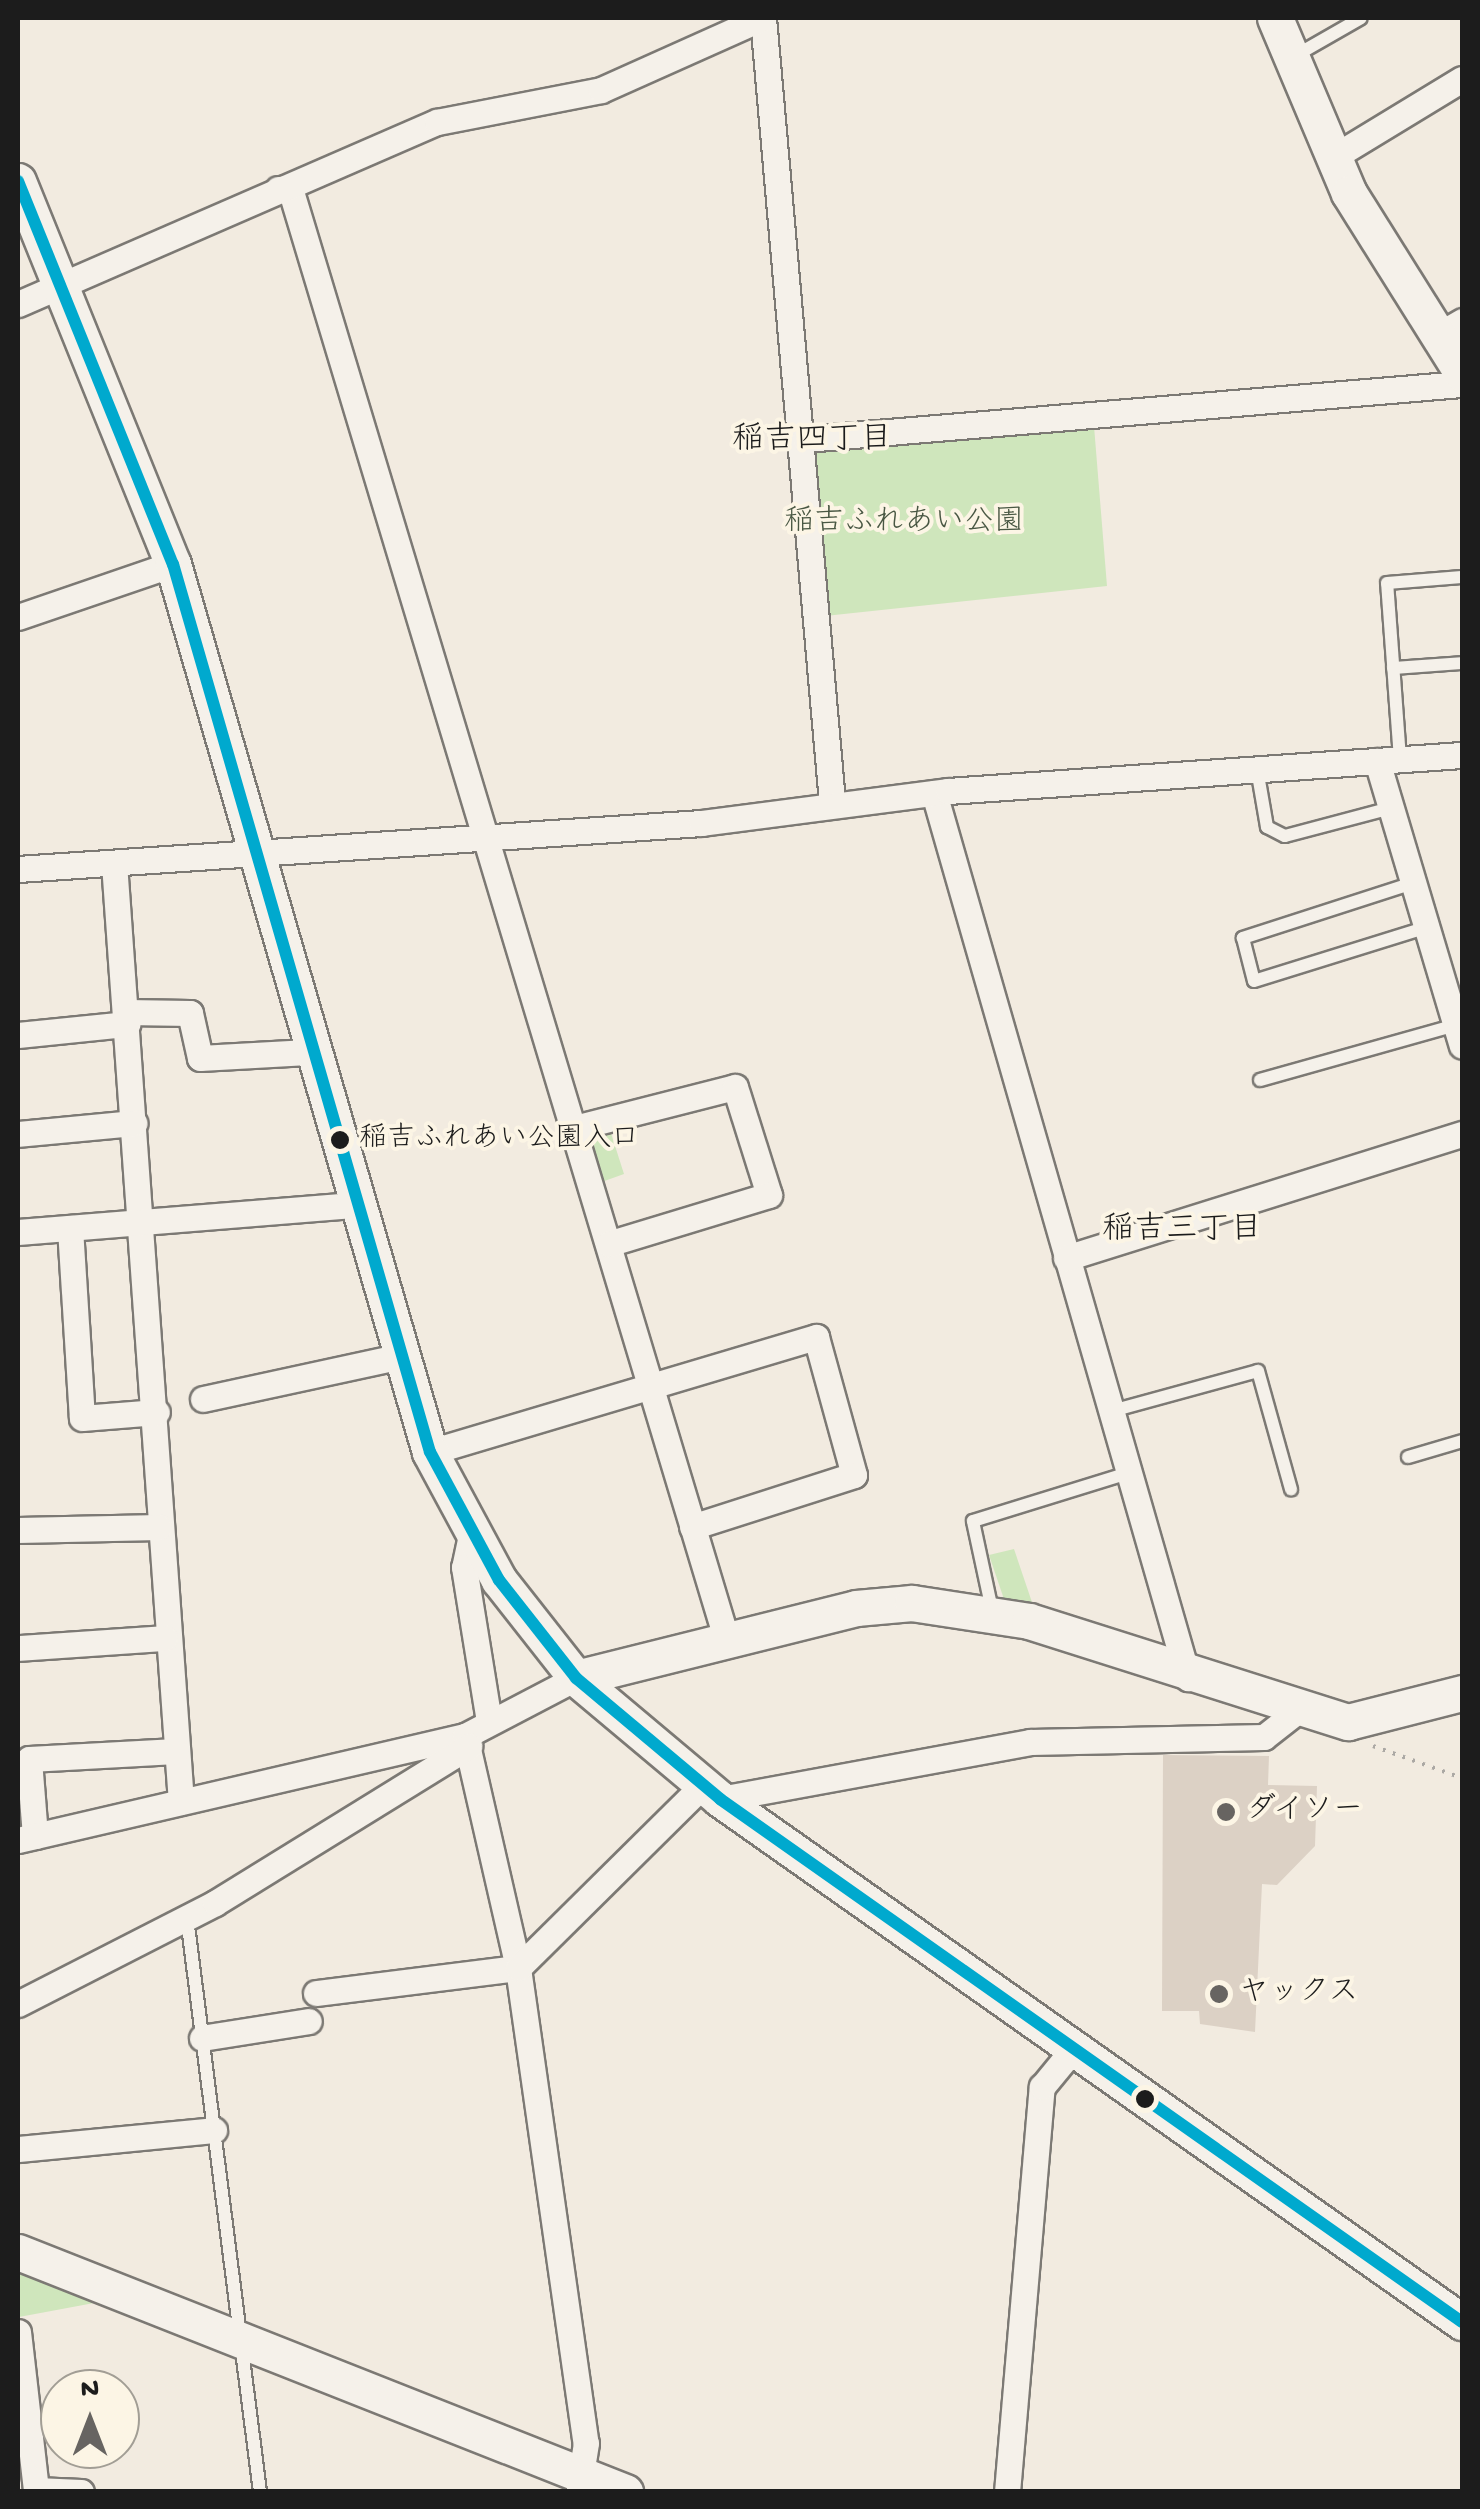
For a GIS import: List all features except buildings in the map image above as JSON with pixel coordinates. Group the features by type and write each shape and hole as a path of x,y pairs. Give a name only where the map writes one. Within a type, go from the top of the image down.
{"main road":[{"path":"1275,18 1332,158 1450,328 1462,374"},
{"path":"18,182 61,279 173,564 308,1052 398,1357 430,1452 471,1535 576,1678 712,1792 1462,2322"},
{"path":"576,1678 726,1638 893,1604 993,1613 1296,1712 1348,1722 1462,1693"},
{"path":"18,2252 579,2481 625,2492"}],"street":[{"path":"18,304 61,279 437,122 601,90 763,18 805,438 832,802"},
{"path":"1332,158 1462,79"},
{"path":"278,189 290,188 726,1638"},
{"path":"805,438 1462,384"},
{"path":"18,617 173,564"},
{"path":"18,869 701,824 832,802 1462,755"},
{"path":"1389,760 1391,808 1458,1021"},
{"path":"934,793 1188,1678"},
{"path":"114,863 157,1412 159,1526 181,1802"},
{"path":"18,1035 126,1018 190,1013 200,1058 308,1052"},
{"path":"574,1128 735,1087 768,1195 608,1244"},
{"path":"18,1134 134,1123"},
{"path":"1066,1258 1462,1134"},
{"path":"18,1232 353,1205"},
{"path":"70,1228 82,1418 157,1412"},
{"path":"430,1452 816,1337 854,1475 692,1526"},
{"path":"203,1400 398,1357"},
{"path":"18,1530 159,1526"},
{"path":"471,1535 464,1567 488,1722"},
{"path":"18,1648 166,1638"},
{"path":"18,2004 187,1918 467,1741 488,1722 576,1678"},
{"path":"316,1993 518,1968 712,1792 1030,1742 1264,1737 1296,1712"},
{"path":"176,1751 29,1759 26,1838 467,1741"},
{"path":"467,1741 518,1968 586,2443 579,2481"},
{"path":"202,2038 309,2021"},
{"path":"1007,2492 1042,2087 1074,2048"},
{"path":"18,2149 214,2130"},
{"path":"18,2332 30,2490 81,2492"}],"lane":[{"path":"1291,58 1361,18"},
{"path":"1389,760 1393,668 1387,583 1462,577"},
{"path":"1393,668 1462,663"},
{"path":"1256,769 1267,827 1285,836 1391,808"},
{"path":"1414,883 1243,938 1254,981 1427,927"},
{"path":"1260,1080 1458,1021"},
{"path":"1112,1411 1258,1371 1291,1489"},
{"path":"1408,1457 1462,1441"},
{"path":"993,1613 973,1521 1131,1472"},
{"path":"187,1918 260,2492"}],"path":[{"path":"1348,1722 1368,1744 1462,1778"}],"green space":[{"name":"稲吉ふれあい公園","path":"1094,426 1107,586 825,616 815,446"},
{"path":"609,1127 624,1174 596,1184 583,1137"},
{"path":"1014,1549 1038,1620 1009,1614 989,1555"},
{"path":"18,2260 94,2303 19,2317"}],"transit line":[{"path":"18,181 173,564 430,1452 499,1580 576,1678 720,1799 1462,2322"}],"place":[{"name":"稲吉ふれあい公園入口","path":"340,1140"},
{"name":"ダイソー","path":"1226,1812"},
{"name":"ヤックス","path":"1219,1994"}],"district":[{"name":"稲吉四丁目","path":"812,441"},
{"name":"稲吉三丁目","path":"1182,1231"}]}
